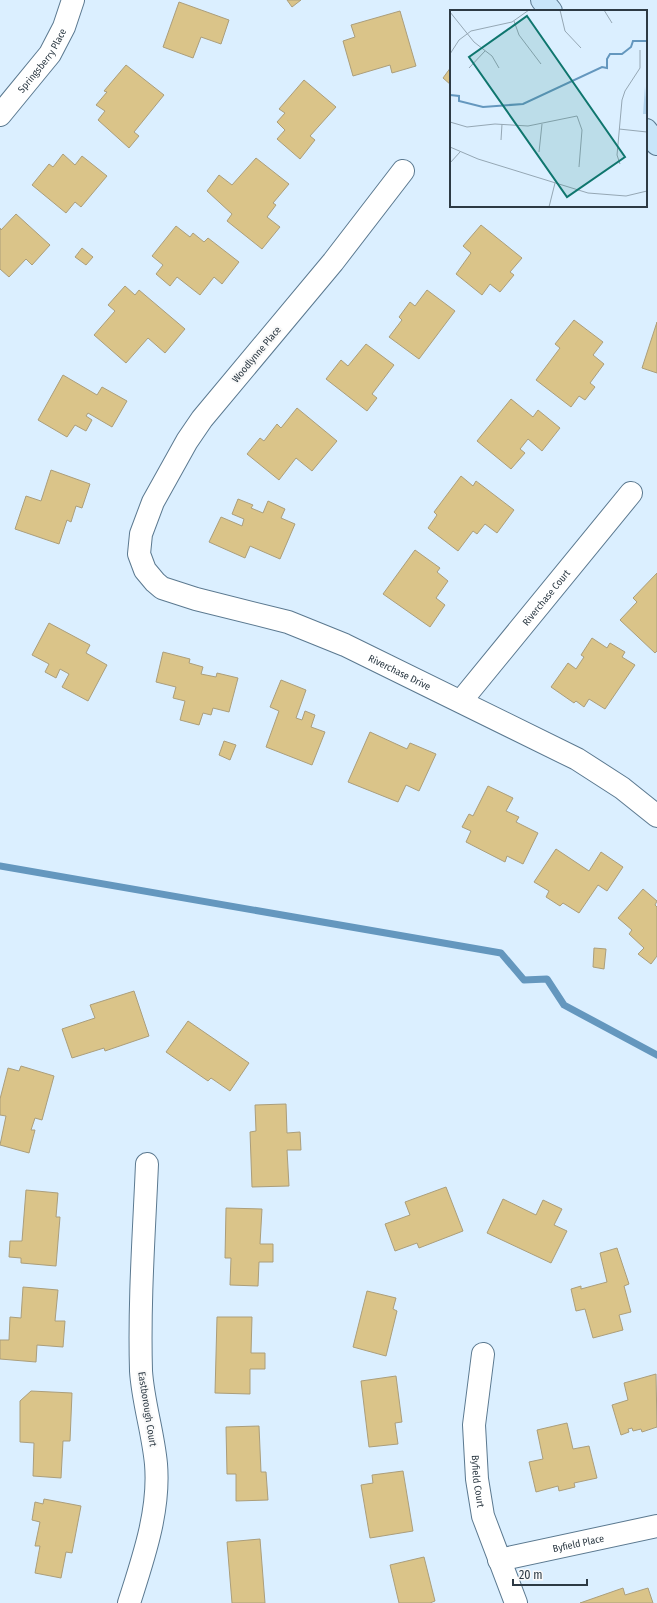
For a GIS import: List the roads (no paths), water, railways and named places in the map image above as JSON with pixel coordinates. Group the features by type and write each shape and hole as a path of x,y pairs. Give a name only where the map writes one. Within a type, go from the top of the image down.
{"main road":[{"path":"542,0 550,10"},
{"path":"647,131 657,144"}],"street":[{"name":"Springsberry Place","path":"0,115 50,54 64,27 73,0"},
{"name":"Woodlynne Place","path":"139,554 141,534 153,502 187,441 202,419 333,262 403,171"},
{"name":"Riverchase Court","path":"461,701 631,493"},
{"name":"Riverchase Drive","path":"139,554 145,570 162,588 196,599 288,622 345,645 577,759 622,788 657,816"},
{"name":"Eastborough Court","path":"129,1603 148,1540 155,1498 155,1459 142,1372 141,1320 147,1164"},
{"name":"Byfield Court","path":"483,1354 474,1425 477,1479 483,1516 516,1603"},
{"name":"Byfield Place","path":"499,1560 657,1526"}],"waterway":[{"path":"0,866 501,953 524,980 547,979 564,1005 657,1055"}]}
